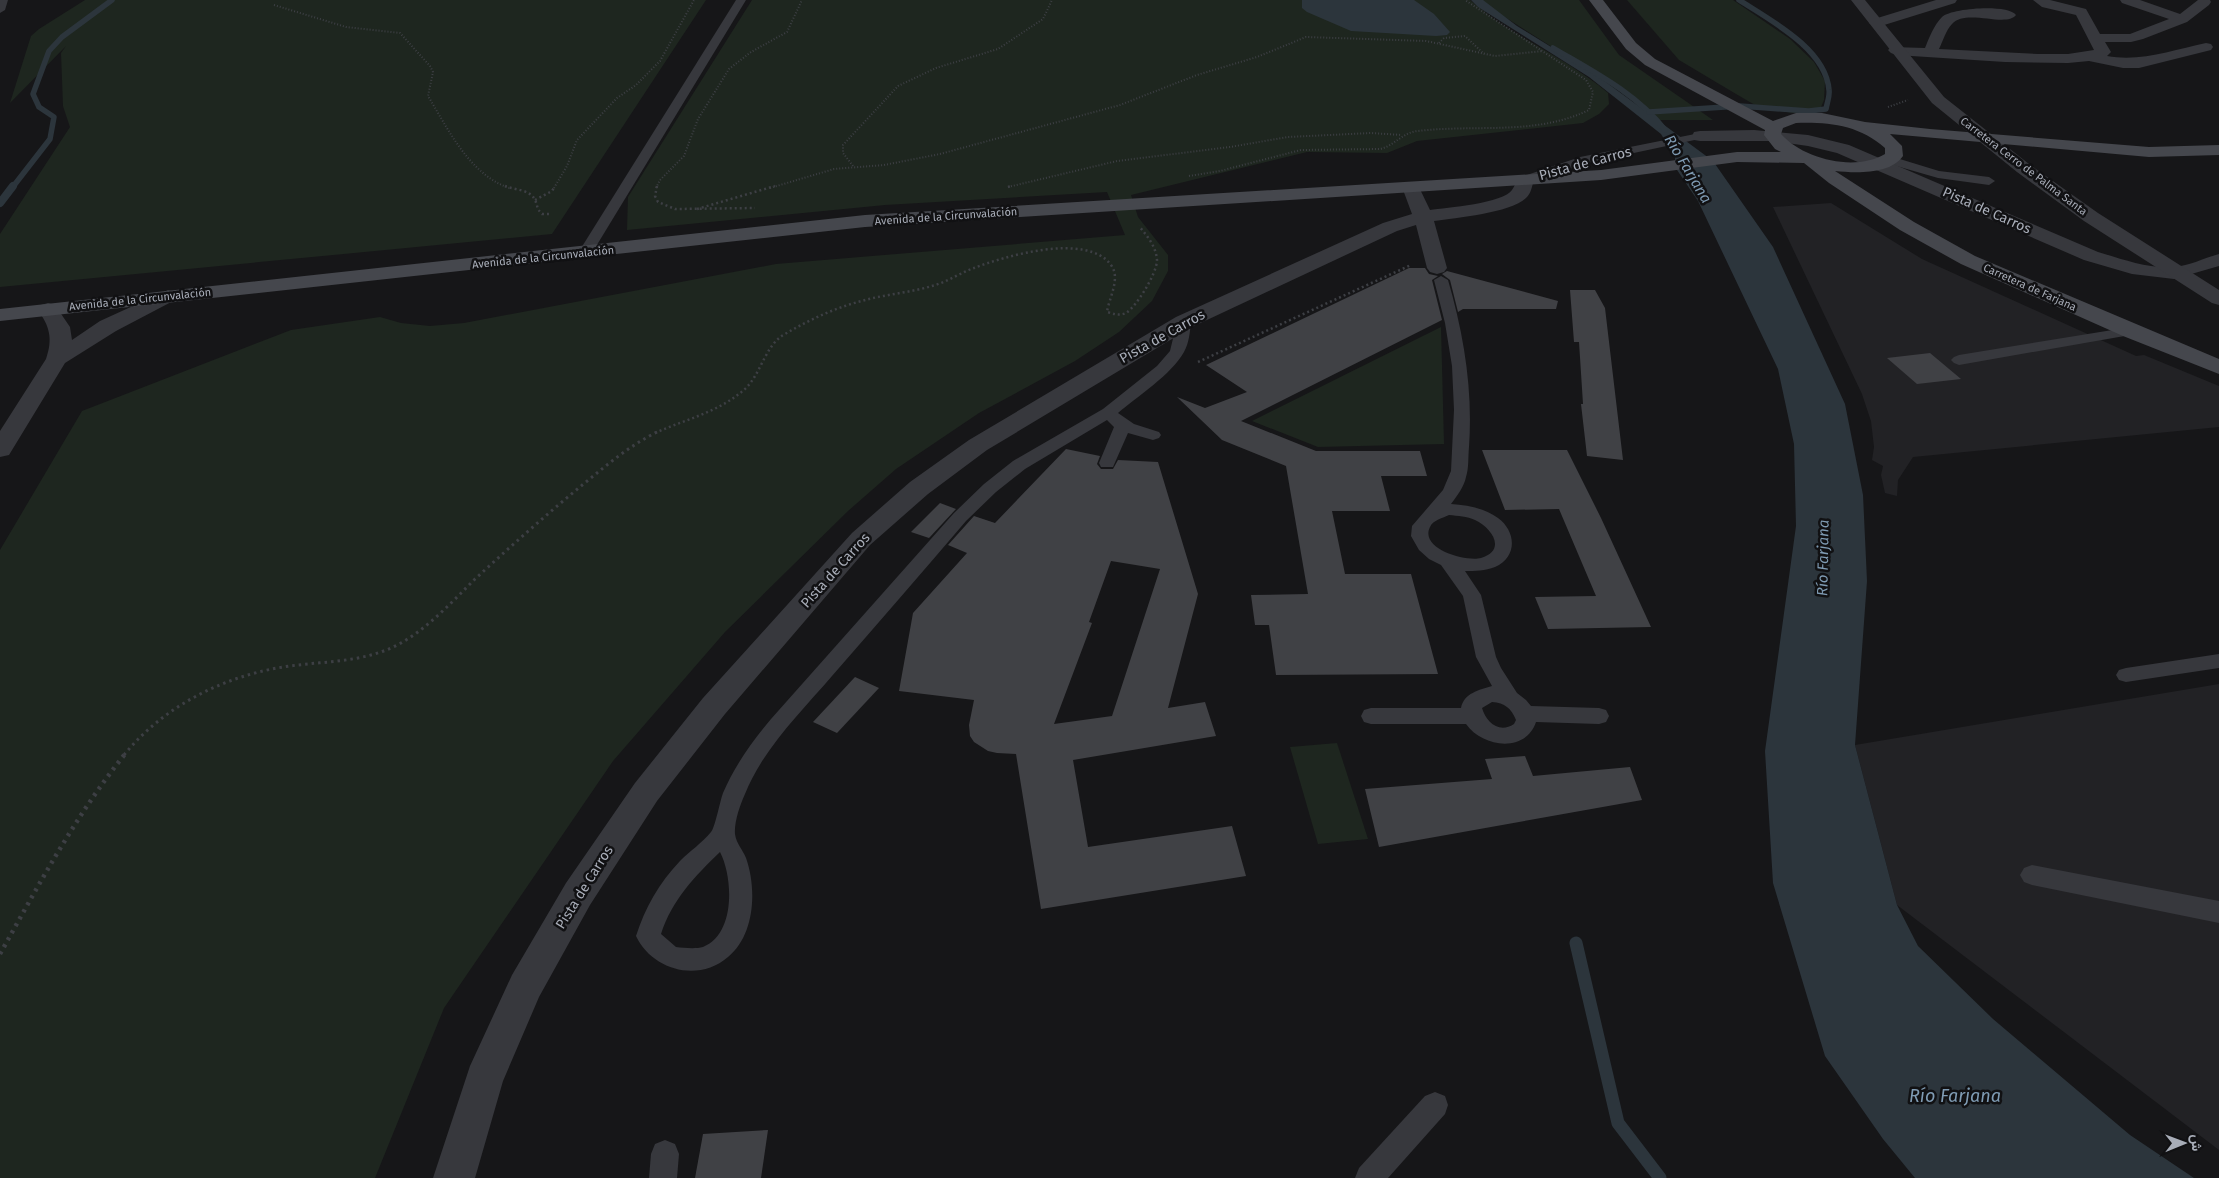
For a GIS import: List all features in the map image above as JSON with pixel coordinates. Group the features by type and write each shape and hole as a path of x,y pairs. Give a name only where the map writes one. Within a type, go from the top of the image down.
{"main road":[{"path":"1596,0 1639,54 1677,78 1734,108 1773,134"},
{"path":"1656,48 1669,60 1696,76 1756,107 1771,113 1796,118 1827,119 1860,126 1930,134 2149,152 2219,150"},
{"path":"1738,157 1773,134 1786,120 1796,118"},
{"path":"1860,126 1875,132 1888,157"},
{"name":"Carretera de Farjana","path":"1773,134 1790,152 1808,159 1906,226 1968,260 2219,367"},
{"path":"1738,157 1808,159 1857,167 1888,157 1930,134"},
{"name":"Avenida de la Circunvalación","path":"0,315 585,253 856,222 1601,175 1738,157"},
{"path":"1850,189 1849,181 1857,167"}],"street":[{"name":"Carretera Cerro de Palma Santa","path":"1858,0 1896,50 1938,100 2023,168 2091,217 2175,273 2219,299"},
{"path":"1876,23 1950,0"},
{"path":"1896,50 2012,58 2091,57 2099,56 2103,52 2081,12 2047,4 2040,0"},
{"path":"2127,0 2182,19"},
{"path":"2096,38 2131,38 2182,19 2204,2"},
{"path":"1930,52 1948,20 1954,17 1975,13 2010,15"},
{"path":"2091,57 2123,63 2139,63 2206,47"},
{"name":"Pista de Carros","path":"1696,137 1773,134 1814,140 1843,149 1888,157 2091,256 2119,265 2148,271 2175,273 2219,260"},
{"name":"Pista de Carros","path":"454,1178 484,1080 525,987 578,894 641,800 714,706 861,539 919,488 978,445 1184,322 1390,227 1423,217 1480,209 1511,200 1520,194 1525,180"},
{"path":"1411,187 1423,217 1437,270"},
{"path":"57,359 108,326 168,296"},
{"path":"0,450 57,359 62,345 62,332 48,309"}],"lane":[{"path":"0,10 3,0"},
{"path":"585,253 741,0"},
{"name":"Pista de Carros","path":"1525,180 1584,160 1696,137"},
{"path":"1888,157 1938,174 1989,181"},
{"path":"1437,270 1452,318 1459,354 1462,393 1462,435 1458,479 1451,491 1422,521 1418,532 1422,544 1433,554 1448,562 1473,566 1484,564 1496,559 1503,552 1505,542 1502,533 1495,524 1483,516 1471,504 1458,479"},
{"path":"724,835 693,861 663,900 653,917 648,936 660,951 681,960 708,957 729,941 740,913 739,883 735,859 724,835 729,808 740,781 763,744 934,545 984,493 1019,465 1116,419 1171,360 1181,342 1184,322"},
{"path":"1959,360 2131,331"},
{"path":"1116,419 1153,435"},
{"path":"1107,463 1116,419"},
{"path":"1431,513 1447,509 1466,510 1483,516"},
{"path":"1448,562 1472,595"},
{"path":"1484,564 1474,584 1472,595 1486,657 1510,698 1519,705 1525,714 1526,724 1521,731 1512,736 1499,736 1487,732 1477,725 1474,707 1486,657"},
{"path":"2126,675 2219,661"},
{"path":"1371,716 1474,707 1492,694 1510,698"},
{"path":"1525,714 1599,716"},
{"path":"2032,875 2219,912"},
{"path":"1369,1178 1434,1104"}],"path":[{"path":"535,200 552,191 567,166 577,140 591,124 617,98 648,75 660,61 694,0"},
{"path":"762,207 676,209 658,202 655,196 660,180 684,156 698,119 729,69 750,52 787,32 802,0"},
{"path":"854,166 842,153 843,145 891,91 923,73 998,49 1043,19 1052,0"},
{"path":"274,5 346,27 400,33 430,66 433,72 428,96 476,167 493,181 508,188 530,193 535,200 536,208 542,214 549,214"},
{"path":"1439,43 1444,38 1465,36 1484,54"},
{"path":"694,210 771,186 854,166 884,165 940,154 1126,104 1197,75 1257,57 1306,38 1348,37 1439,43 1484,54 1506,56 1544,51"},
{"path":"1005,188 1117,161 1230,148 1288,137 1371,132 1402,136"},
{"path":"1196,364 1404,266 1437,270"},
{"path":"0,954 73,827 136,740 154,724 176,709 221,685 245,676 295,665 359,659 381,653 404,642 431,622 478,577 613,460 655,432 713,410 740,393 759,371 767,350 780,336 848,305 931,286 966,271"}],"shaded area":[{"path":"85,0 706,0 552,234 0,287 0,234 70,127 63,106 61,53 66,46 10,103 31,36"},
{"path":"752,0 1470,0 1503,25 1592,80 1608,93 1609,104 1599,114 1583,123 1417,141 1387,153 1307,152 1131,195 1138,217 1168,255 1168,271 1152,301 1119,332 1075,361 979,413 896,469 848,511 725,632 613,761 444,1008 375,1178 0,1178 0,550 82,411 291,330 380,317 401,323 430,326 464,323 776,264 1125,235 1107,192 885,205 627,230 628,197"},
{"path":"1478,0 1579,0 1619,55 1713,120 1659,120 1607,82"},
{"path":"1627,0 1733,0 1790,39 1814,62 1825,81 1824,100 1819,112 1793,113 1760,108 1679,60"},
{"path":"1831,203 1922,259 2136,356 2144,355 2219,386 2219,427 1913,457 1898,480 1897,496 1885,493 1881,475 1883,466 1872,460 1874,447 1871,421 1862,394 1773,207"},
{"path":"1441,327 1444,444 1318,447 1252,421"},
{"path":"2219,684 2219,1150 1897,905 1855,745"},
{"path":"1337,743 1368,839 1318,844 1290,747"}],"water":[{"path":"1302,0 1414,0 1434,14 1450,32 1447,35 1436,36 1351,31 1307,12 1302,8"},
{"name":"Río Farjana","path":"1471,0 1483,0 1517,26 1595,74 1713,161 1773,247 1845,404 1863,495 1867,581 1855,745 1897,905 1918,946 1993,1019 2130,1135 2194,1178 1915,1178 1883,1139 1825,1056 1773,883 1765,751 1796,526 1794,444 1778,369 1698,201 1675,167 1675,157 1661,134 1589,77 1478,7"}],"building":[{"path":"1409,268 1425,268 1429,274 1438,276 1432,280 1442,320 1241,421 1316,451 1420,451 1427,476 1381,476 1390,511 1332,511 1345,574 1411,574 1438,674 1276,675 1269,625 1255,625 1251,595 1308,594 1286,466 1222,440 1177,397 1205,408 1247,392 1206,365"},
{"path":"1447,271 1558,301 1556,309 1463,309 1458,312 1450,280 1442,274"},
{"path":"1570,290 1595,290 1605,308 1623,460 1587,456 1581,404 1583,404 1579,342 1574,342"},
{"path":"1930,353 1961,379 1917,384 1887,358"},
{"path":"1066,449 1100,456 1097,464 1101,469 1113,469 1118,460 1158,462 1198,594 1168,708 1205,702 1216,736 1073,760 1088,847 1232,826 1246,876 1041,909 1016,754 988,751 974,742 970,736 969,725 974,700 899,691 913,613 967,553 948,545 974,516 995,523","holes":["1111,561 1160,569 1112,716 1054,724 1092,623 1089,622"]},
{"path":"1482,450 1567,450 1601,518 1651,627 1548,629 1535,597 1596,596 1559,509 1505,510"},
{"path":"940,503 956,509 929,538 911,532"},
{"path":"855,677 879,688 837,733 813,722"},
{"path":"1525,756 1533,776 1630,767 1642,800 1379,847 1365,789 1492,779 1485,759"},
{"path":"768,1130 761,1178 695,1178 703,1134"}],"waterway":[{"path":"12,188 50,139 54,117 39,107 33,94 49,51 62,37 112,0"},
{"path":"1649,112 1740,106 1809,111 1826,109 1829,90 1826,75 1818,61 1780,26 1739,0"},
{"name":"Río Farjana","path":"1553,48 1598,74 1627,94 1641,105 1665,130"},
{"path":"0,203 13,186"},
{"path":"1576,943 1618,1123 1660,1178"}]}
